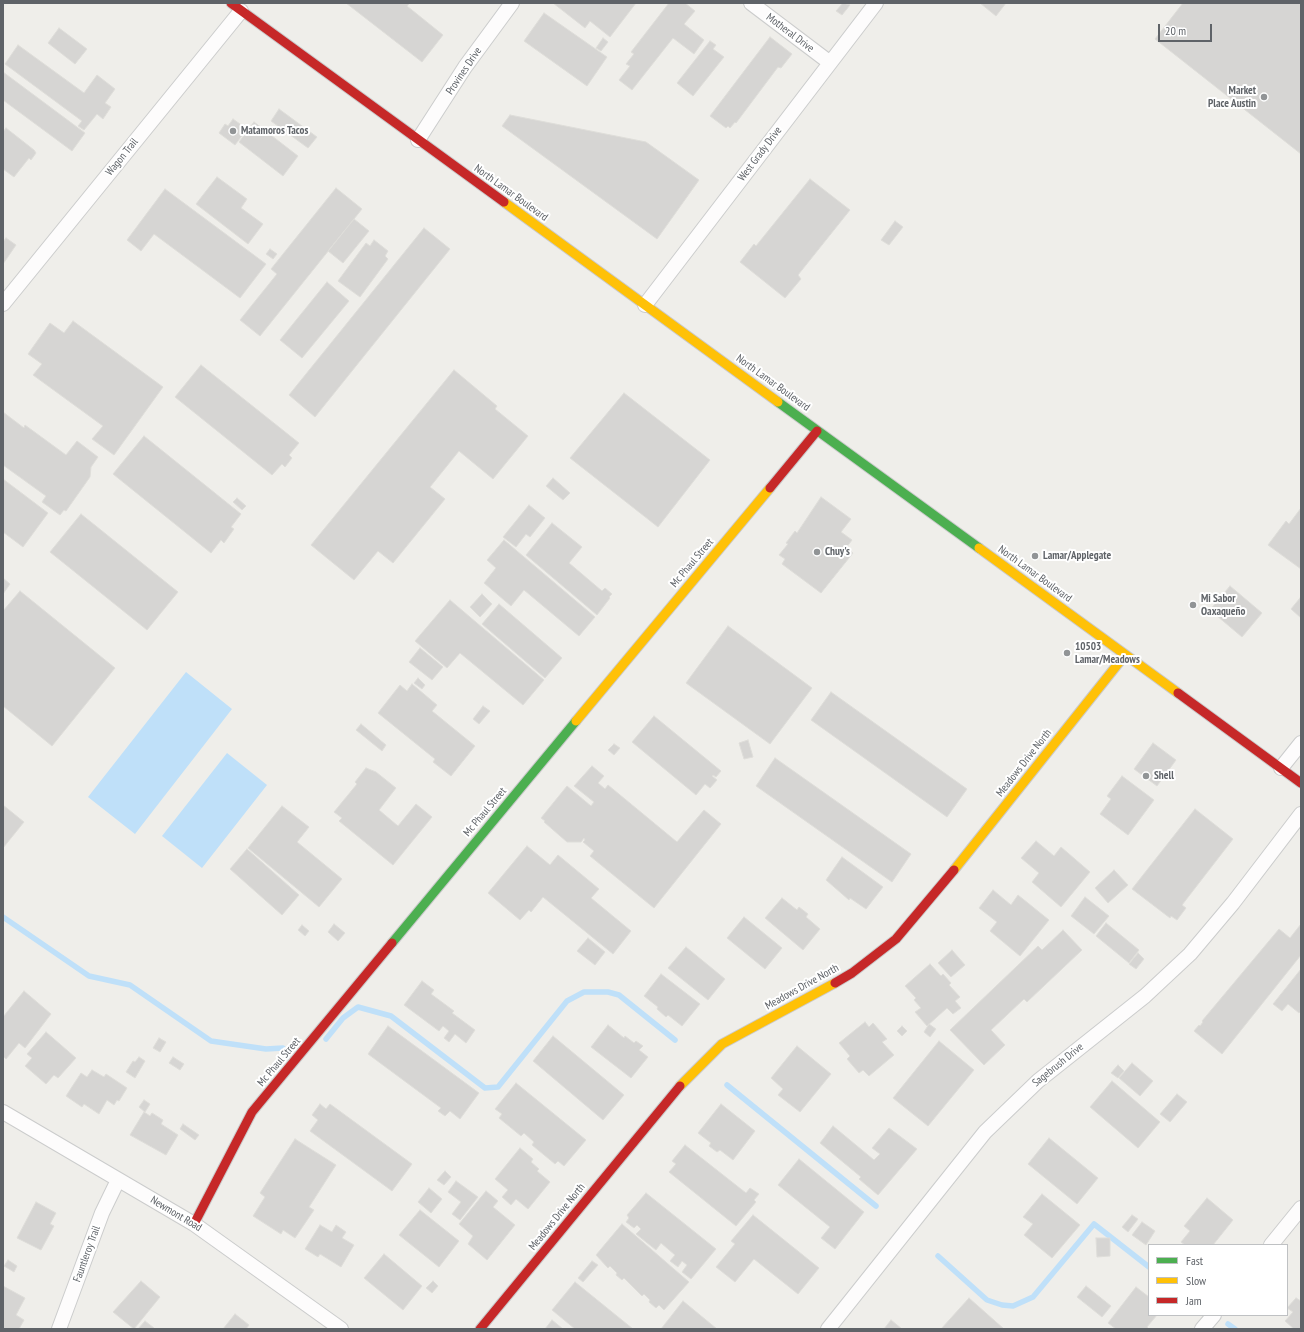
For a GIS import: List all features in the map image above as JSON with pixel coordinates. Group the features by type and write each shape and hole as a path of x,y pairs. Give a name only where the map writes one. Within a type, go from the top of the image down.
{"street":[{"name":"Provines Drive","path":"418,140 465,67 512,3"},
{"name":"Motheral Drive","path":"751,3 829,62"},
{"name":"West Grady Drive","path":"645,305 829,62 876,3"},
{"name":"North Lamar Boulevard","path":"236,7 1301,783"},
{"name":"Wagon Trail","path":"3,304 236,7"},
{"name":"Mc Phaul Street","path":"194,1224 252,1112 817,431"},
{"name":"Meadows Drive North","path":"480,1329 683,1082 722,1044 852,973 896,938 929,902 1125,655"},
{"path":"1281,768 1301,743"},
{"name":"Sagebrush Drive","path":"828,1329 985,1132 1038,1081 1145,996 1190,954 1233,903 1301,814"},
{"name":"Newmont Road","path":"3,1112 194,1224 341,1329"},
{"name":"Fauntleroy Trail","path":"59,1329 102,1213 118,1180"},
{"path":"1272,1244 1301,1208"},
{"path":"1202,1329 1213,1316"}],"water":[{"path":"186,672 232,709 135,834 88,797"},
{"path":"227,753 267,785 202,868 162,836"}],"building":[{"path":"346,3 410,3 407,6 443,35 422,62"},
{"path":"553,3 636,3 610,37 590,21 585,28"},
{"path":"669,3 685,3 695,11 684,24 704,40 694,54 673,38 632,90 619,80 630,66 626,64 634,54 631,52"},
{"path":"843,3 850,5 842,15 836,11"},
{"path":"980,3 1006,3 996,16"},
{"name":"Market Place Austin","path":"1183,3 1301,3 1301,154 1155,39"},
{"path":"544,13 607,57 587,86 524,41"},
{"path":"59,28 87,49 75,64 48,43"},
{"path":"770,37 792,54 781,68 778,67 736,123 735,122 730,128 728,126 726,128 710,116"},
{"path":"603,38 608,42 601,51 596,48"},
{"path":"710,41 716,45 713,49 724,57 693,96 677,83"},
{"path":"18,45 84,93 97,75 115,89 105,103 111,107 103,119 97,114 84,130 78,126 82,121 5,64"},
{"path":"3,72 85,133 72,151 3,100"},
{"path":"279,109 317,137 308,148 271,121"},
{"path":"510,115 646,142 699,180 657,239 502,126"},
{"name":"Matamoros Tacos","path":"233,119 247,129 235,145 219,133 225,124 228,126"},
{"path":"254,122 298,156 283,176 239,142"},
{"path":"6,128 36,153 31,160 29,158 14,177 3,169 3,132"},
{"path":"217,177 247,199 241,208 263,224 248,244 196,204"},
{"path":"810,179 850,210 798,275 801,279 785,298 740,262 754,244 756,246"},
{"path":"336,188 362,209 260,336 240,320 277,274 271,269"},
{"path":"165,189 266,264 240,298 154,234 141,251 127,240"},
{"path":"354,219 369,231 343,263 328,251"},
{"path":"895,221 903,227 889,245 881,240"},
{"path":"424,228 450,249 315,417 289,395"},
{"path":"6,238 16,245 3,264 3,242"},
{"path":"374,240 388,251 385,256 388,259 360,297 338,281 366,243 370,246"},
{"path":"270,249 277,254 273,259 266,254"},
{"path":"327,282 349,301 302,358 280,340"},
{"path":"73,321 163,387 114,455 92,439 103,426 33,375 42,364 28,354 50,323 64,333"},
{"path":"201,365 299,443 289,455 292,458 285,467 282,464 272,475 175,397"},
{"path":"454,370 497,406 495,409 528,436 493,479 459,451 430,487 445,499 393,563 378,551 354,580 311,545"},
{"path":"624,393 710,460 658,527 570,458"},
{"path":"3,412 24,428 25,425 66,455 77,441 98,457 91,467 90,477 66,511 64,510 60,515 42,502 46,496 3,465"},
{"path":"144,436 241,514 231,527 234,529 224,543 221,540 211,553 113,474"},
{"path":"553,478 570,493 563,500 546,486"},
{"path":"3,479 48,513 23,547 3,532"},
{"path":"821,497 851,519 841,532 852,540 846,548 853,553 821,593 782,564 785,559 779,555 788,544 786,543 795,531 797,533"},
{"path":"237,498 246,506 242,510 233,502"},
{"path":"529,505 545,518 530,537 526,534 516,547 503,537"},
{"path":"1301,508 1301,569 1268,545 1286,521 1289,524"},
{"path":"81,514 178,592 147,630 50,552"},
{"path":"552,523 582,547 569,563 602,591 605,588 612,594 597,615 526,555"},
{"path":"504,540 595,617 579,636 524,590 511,606 484,583 496,568 487,560"},
{"path":"3,578 10,584 3,594"},
{"path":"1230,586 1262,613 1242,637 1210,610"},
{"path":"20,591 115,668 52,746 3,706 3,611"},
{"path":"482,594 492,604 480,617 470,607"},
{"path":"1300,598 1301,599 1301,618 1291,609"},
{"path":"450,600 544,680 523,705 460,653 447,668 415,641"},
{"path":"499,604 562,658 545,678 482,624"},
{"path":"728,626 812,688 770,744 686,683"},
{"path":"420,648 443,667 432,680 409,662"},
{"path":"418,678 425,685 422,689 414,683"},
{"path":"412,684 437,705 432,711 475,746 451,776 433,762 435,759 378,713 400,685 407,691"},
{"path":"831,692 967,789 947,817 811,720"},
{"path":"483,706 490,711 479,724 473,719"},
{"path":"654,716 721,771 716,777 713,775 712,776 717,780 710,788 705,784 696,795 632,742"},
{"path":"361,724 386,745 382,751 356,730"},
{"path":"748,740 753,757 744,759 739,743"},
{"path":"1153,743 1176,760 1157,786 1134,769"},
{"path":"614,744 620,748 614,755 608,750"},
{"path":"775,758 911,854 892,882 756,786"},
{"path":"592,766 604,776 598,783 605,789 608,785 677,842 704,810 721,824 654,908 590,856 594,851 583,842 585,840 584,838 581,842 567,842 541,818 567,786 591,806 594,802 574,786"},
{"path":"366,768 376,772 396,788 379,810 398,826 416,804 432,817 393,865 339,821 342,818 334,812 357,784 355,782"},
{"path":"1122,776 1154,800 1128,835 1100,814 1111,799 1107,796"},
{"path":"3,805 24,822 3,848"},
{"path":"282,806 309,827 297,842 342,879 319,907 248,848"},
{"path":"1195,809 1233,839 1182,905 1186,908 1177,920 1171,916 1170,918 1132,889"},
{"path":"1036,841 1054,856 1061,847 1090,872 1061,907 1032,882 1039,873 1021,858"},
{"path":"527,846 550,865 558,855 599,889 591,898 631,931 613,954 543,897 531,912 529,910 520,920 488,893"},
{"path":"247,849 299,895 282,915 230,869"},
{"path":"842,857 883,887 866,909 850,898 849,900 826,880"},
{"path":"1114,870 1128,885 1108,903 1095,888"},
{"path":"993,890 1011,905 1018,895 1049,920 1020,956 990,931 997,922 979,908"},
{"path":"1085,897 1109,916 1094,934 1071,916"},
{"path":"782,898 797,910 799,907 808,914 806,917 820,929 803,950 765,918"},
{"path":"744,917 782,948 765,969 727,938"},
{"path":"1106,923 1139,950 1129,963 1096,936"},
{"path":"334,924 345,933 338,941 328,932"},
{"path":"1301,924 1301,955 1222,1054 1194,1031 1199,1025 1200,1026 1203,1022 1202,1021 1279,929 1290,938"},
{"path":"302,925 309,931 305,936 298,930"},
{"path":"1063,930 1082,950 1027,1002 1024,999 991,1030 1005,1045 984,1065 950,1030 1038,946 1042,950"},
{"path":"588,938 605,952 595,965 577,951"},
{"path":"686,947 725,979 708,1000 668,968"},
{"path":"952,950 965,965 951,977 938,963"},
{"path":"1138,953 1144,959 1136,969 1129,964"},
{"path":"930,964 941,976 943,974 951,983 949,985 960,997 955,1001 961,1008 953,1014 947,1008 927,1026 915,1012 921,1008 914,1000 916,998 905,986"},
{"path":"1301,969 1301,1011 1299,1013 1288,1004 1282,1011 1273,1004"},
{"path":"661,974 700,1004 682,1026 668,1015 666,1017 657,1009 658,1007 644,996"},
{"path":"422,981 434,990 431,994 454,1011 452,1013 475,1030 466,1043 455,1034 449,1042 444,1038 449,1031 443,1026 439,1031 404,1005"},
{"path":"24,991 51,1014 25,1048 19,1043 6,1059 3,1056 3,1017"},
{"path":"865,1022 869,1027 873,1023 887,1039 882,1042 894,1055 869,1076 863,1070 859,1073 847,1059 850,1056 839,1043"},
{"path":"929,1024 936,1029 930,1037 924,1032"},
{"path":"608,1025 624,1038 625,1036 634,1043 636,1041 643,1046 639,1050 648,1057 631,1078 591,1047"},
{"path":"388,1026 479,1093 460,1119 450,1111 445,1116 438,1111 441,1108 368,1054"},
{"path":"902,1026 907,1031 902,1036 897,1031"},
{"path":"46,1032 76,1058 58,1078 54,1075 46,1084 25,1066 32,1058 27,1054"},
{"path":"553,1036 624,1095 603,1120 533,1061"},
{"path":"159,1038 166,1042 160,1052 153,1048"},
{"path":"939,1041 974,1070 928,1126 893,1098"},
{"path":"797,1046 831,1074 800,1112 778,1095 783,1089 771,1078"},
{"path":"139,1057 145,1061 135,1078 126,1072 133,1061 135,1062"},
{"path":"173,1057 184,1064 180,1070 169,1063"},
{"path":"1132,1063 1153,1081 1140,1096 1119,1078"},
{"path":"1118,1065 1124,1071 1118,1078 1111,1073"},
{"path":"92,1070 104,1077 106,1074 127,1088 119,1101 117,1100 114,1105 107,1100 99,1114 84,1104 82,1107 66,1096 81,1073 87,1077"},
{"path":"1112,1081 1160,1122 1138,1148 1090,1107"},
{"path":"516,1083 586,1140 564,1166 558,1161 555,1164 532,1145 534,1142 524,1133 521,1136 499,1118 502,1114 495,1109"},
{"path":"1177,1094 1187,1102 1170,1122 1160,1114"},
{"path":"144,1100 150,1104 145,1112 139,1107"},
{"path":"320,1104 326,1109 330,1104 412,1164 392,1191 310,1131 318,1120 312,1115"},
{"path":"721,1104 755,1131 733,1160 720,1150 717,1152 709,1146 711,1143 698,1133"},
{"path":"144,1112 150,1116 152,1113 163,1120 161,1124 178,1135 166,1155 130,1135"},
{"path":"183,1124 199,1135 195,1140 180,1129"},
{"path":"833,1126 874,1160 880,1154 872,1148 889,1128 917,1149 878,1195 859,1179 861,1177 820,1143"},
{"path":"1049,1138 1098,1178 1077,1204 1028,1164"},
{"path":"295,1139 336,1165 309,1207 314,1210 295,1238 283,1230 281,1234 253,1216 265,1197 260,1193"},
{"path":"685,1145 746,1193 750,1188 759,1194 754,1200 756,1202 736,1226 669,1172 676,1164 672,1161"},
{"path":"520,1148 533,1159 531,1162 539,1169 537,1171 550,1182 528,1209 516,1199 511,1205 502,1197 508,1190 495,1179"},
{"path":"799,1159 864,1212 835,1249 821,1238 830,1227 778,1185"},
{"path":"445,1171 451,1177 444,1185 437,1180"},
{"path":"456,1181 478,1197 460,1220 452,1214 461,1202 448,1192"},
{"path":"429,1188 442,1199 431,1213 418,1202"},
{"path":"486,1191 498,1201 493,1207 515,1225 487,1260 468,1244 473,1236 459,1224"},
{"path":"646,1193 716,1249 691,1279 682,1272 687,1265 682,1261 678,1267 670,1261 675,1255 661,1243 656,1250 636,1234 641,1229 637,1225 634,1228 626,1222 629,1218 627,1215"},
{"path":"1042,1194 1080,1225 1052,1258 1024,1235 1033,1224 1023,1217"},
{"path":"1207,1198 1233,1220 1214,1244 1184,1244 1181,1242 1190,1231 1184,1226"},
{"path":"36,1202 56,1213 50,1224 54,1226 41,1250 17,1238"},
{"path":"420,1210 459,1241 439,1267 399,1235"},
{"path":"753,1215 819,1268 798,1294 754,1259 735,1282 716,1267 735,1244 731,1241"},
{"path":"1132,1215 1138,1219 1128,1232 1122,1227"},
{"path":"1142,1222 1155,1231 1146,1245 1132,1235"},
{"path":"622,1224 689,1282 664,1310 659,1305 656,1308 649,1302 650,1300 644,1294 642,1296 624,1278 622,1280 616,1275 617,1273 610,1266 608,1268 596,1255"},
{"path":"320,1225 332,1232 336,1225 346,1232 342,1238 354,1245 341,1267 320,1254 318,1257 305,1249"},
{"path":"1096,1238 1110,1238 1110,1256 1097,1257"},
{"path":"384,1254 422,1286 403,1310 364,1278"},
{"path":"8,1260 17,1266 14,1272 4,1266"},
{"path":"592,1261 598,1265 583,1282 578,1278"},
{"path":"141,1281 160,1297 134,1329 113,1312"},
{"path":"433,1281 438,1286 432,1293 426,1288"},
{"path":"575,1282 633,1329 575,1329 552,1310"},
{"path":"3,1286 25,1298 16,1315 24,1320 19,1329 3,1329"},
{"path":"1086,1286 1111,1306 1102,1317 1077,1297"},
{"path":"1136,1287 1148,1296 1148,1316 1156,1316 1147,1327 1149,1329 1116,1329 1108,1323"},
{"path":"969,1298 1004,1329 941,1329"},
{"path":"1296,1298 1301,1301 1301,1329 1294,1329 1285,1321 1293,1312 1288,1309"},
{"path":"683,1301 717,1329 661,1329"},
{"path":"235,1314 249,1325 246,1329 223,1329"},
{"path":"552,1320 563,1329 545,1329"},
{"path":"891,1320 902,1329 884,1329"},
{"path":"145,1321 154,1328 138,1329"}],"waterway":[{"path":"3,917 89,976 130,985 211,1041 266,1049 283,1048"},
{"path":"326,1039 343,1018 358,1007 391,1016 485,1088 498,1087 567,1001 584,992 608,992 619,995 675,1040"},
{"path":"727,1085 876,1206"},
{"path":"938,1256 987,1300 1002,1305 1013,1306 1033,1297 1094,1224 1148,1266"},
{"path":"1228,1324 1235,1329"}],"traffic: fast":[{"path":"778,402 979,548"},
{"path":"392,943 576,721"}],"traffic: slow":[{"path":"504,202 778,402"},
{"path":"576,721 770,488"},
{"path":"979,548 1178,693"},
{"path":"954,870 1125,655"},
{"path":"680,1086 722,1044 835,983"}],"traffic: jam":[{"path":"231,3 504,202"},
{"path":"770,488 817,431"},
{"path":"1178,693 1301,783"},
{"path":"835,983 852,973 896,939 954,870"},
{"path":"194,1224 252,1112 392,943"},
{"path":"480,1329 680,1086"}],"place":[{"name":"Market Place Austin","path":"1264,97"},
{"name":"Matamoros Tacos","path":"233,131"},
{"name":"Chuy's","path":"817,552"},
{"name":"Lamar/Applegate","path":"1035,556"},
{"name":"Mi Sabor Oaxaqueño","path":"1193,605"},
{"name":"10503 Lamar/Meadows","path":"1067,653"},
{"name":"Shell","path":"1146,776"}]}
